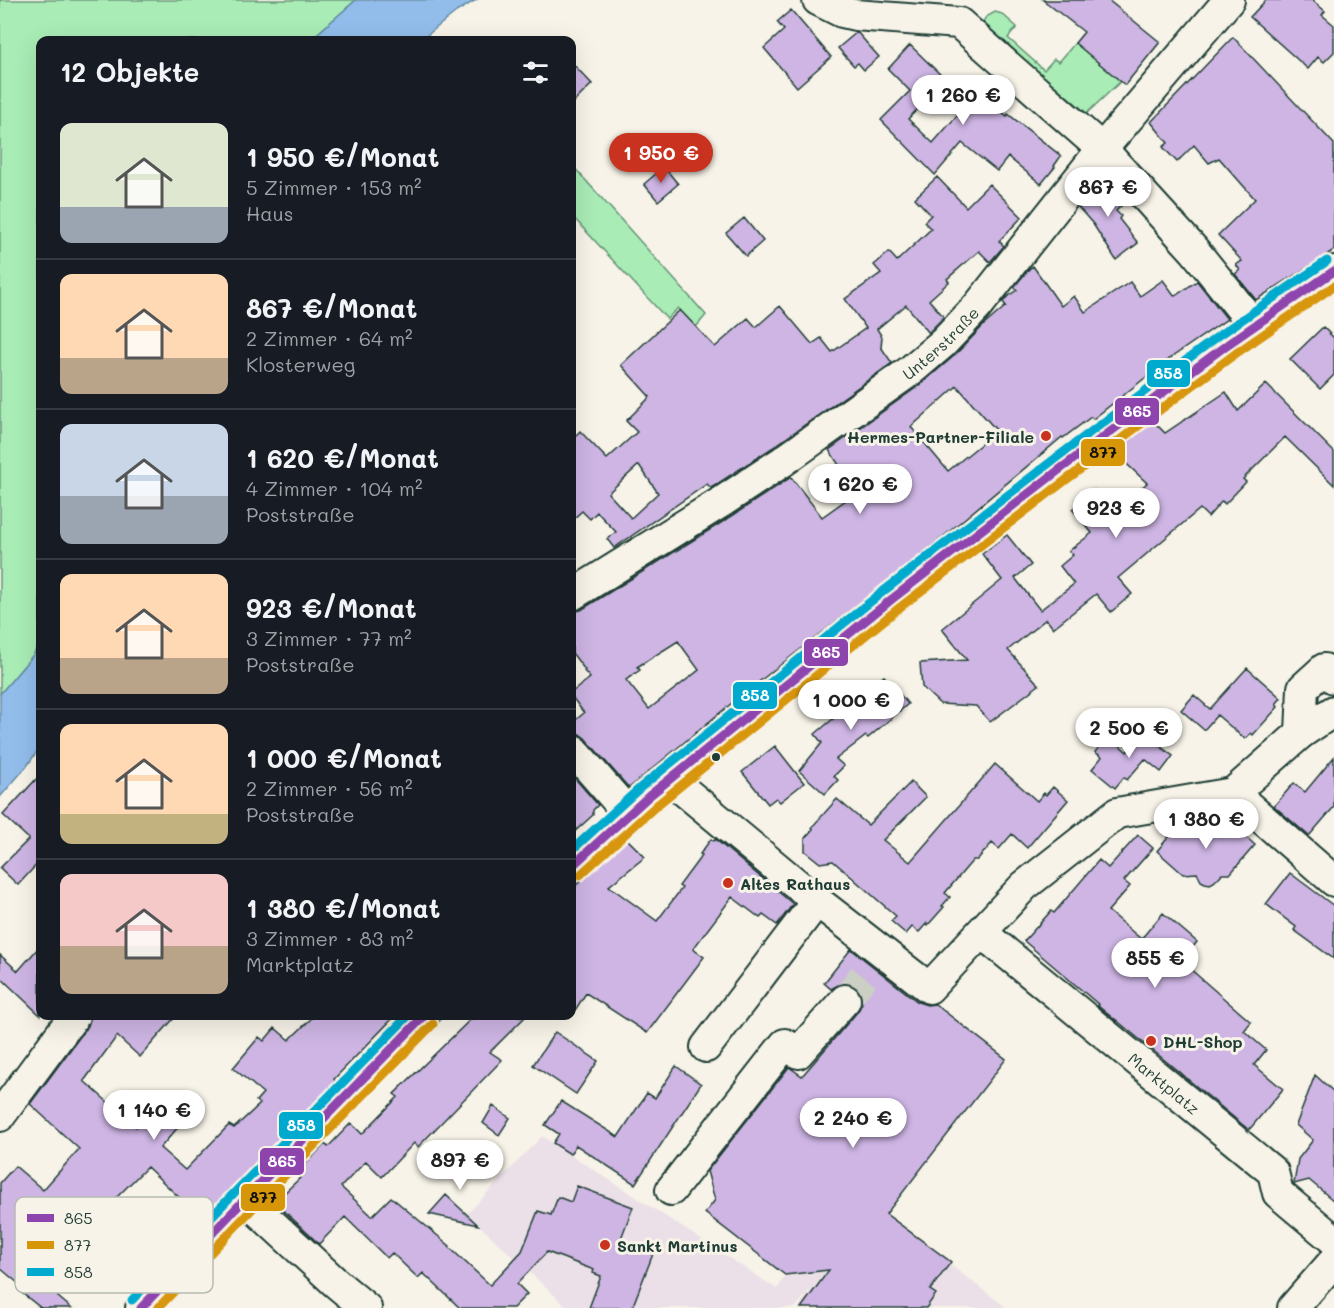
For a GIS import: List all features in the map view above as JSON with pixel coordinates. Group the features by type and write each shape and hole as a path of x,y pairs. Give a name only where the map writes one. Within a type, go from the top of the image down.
{"street":[{"path":"818,0 842,12 855,15 959,23 1102,148 1194,250 1254,326"},
{"name":"Unterstraße","path":"576,593 723,501 818,438 927,357 950,337 977,307 1102,148 1229,0"},
{"path":"576,862 628,813 670,778 892,599 1068,463 1228,344 1334,271"},
{"path":"1301,733 1303,688 1324,669 1334,678"},
{"path":"670,778 817,901 877,958 929,988 1024,886 1117,813 1233,793 1301,733 1334,711"},
{"path":"576,754 628,813"},
{"path":"1233,793 1334,881"},
{"path":"706,1047 817,901"},
{"name":"Marktplatz","path":"982,933 1273,1172 1278,1193 1334,1240"},
{"path":"671,1190 784,1044 798,1053 845,1000"},
{"path":"0,1116 71,1020"},
{"path":"213,1233 420,1020"},
{"path":"245,1199 366,1308"},
{"path":"1293,1308 1334,1261"},
{"path":"141,1308 155,1293"}],"shaded area":[{"name":"Sankt Martinus","path":"542,1136 777,1289 785,1276 844,1268 895,1223 1007,1308 798,1308 815,1284 795,1308 568,1308 467,1214"}],"green space":[{"path":"0,0 356,0 315,36 36,36 36,650 0,694"},
{"path":"995,12 1002,14 1017,27 1008,38 1044,70 1054,59 1059,62 1075,43 1121,81 1087,113 981,24 986,17"},
{"path":"576,169 706,315 696,327 678,308 667,319 576,220"}],"water":[{"path":"356,0 476,0 456,12 426,36 315,36"},
{"path":"36,650 36,753 0,797 0,694"}],"building":[{"path":"1043,0 1108,0 1160,42 1125,85 1075,43 1084,32"},
{"path":"1266,0 1312,0 1325,11 1322,15 1334,25 1334,52 1324,62 1318,57 1308,69 1250,17"},
{"path":"791,10 831,57 797,87 764,48 784,30 777,22"},
{"path":"857,32 879,57 864,70 858,63 854,66 838,48"},
{"path":"1233,37 1334,144 1334,250 1256,300 1235,274 1240,270 1236,265 1242,261 1218,235 1255,199 1219,158 1209,163 1194,145 1177,162 1163,147 1168,143 1151,122"},
{"path":"910,45 946,80 908,119 933,143 961,111 954,104 968,89 990,109 994,105 1007,116 1008,114 1061,156 1041,184 1008,157 997,171 962,143 935,175 881,120 910,91 888,69"},
{"path":"576,67 592,84 576,100"},
{"path":"664,167 678,184 658,201 644,184"},
{"path":"1103,176 1126,201 1116,211 1121,216 1119,219 1138,243 1116,260 1093,224 1078,207"},
{"path":"937,177 966,207 989,184 1022,217 999,241 1004,246 990,262 979,251 947,279 949,282 929,300 944,317 929,333 906,305 877,329 882,337 881,347 892,363 772,448 711,488 707,484 614,548 607,539 616,532 597,512 590,519 582,511 576,516 576,435 580,431 607,459 637,432 626,421 650,397 621,365 680,310 715,347 748,318 756,327 780,306 812,344 821,338 832,352 866,328 845,299 881,273 874,265 889,252 897,261 931,229 924,222 931,215 915,198","holes":["639,465 658,493 631,518 608,493"]},
{"path":"744,218 763,241 746,256 726,233"},
{"path":"1033,266 1061,306 1074,296 1085,312 1130,282 1140,296 1163,280 1175,296 1197,281 1227,319 1169,359 1093,419 1091,417 1062,437 926,551 727,707 629,788 585,738 576,733 576,720 584,713 576,702 576,689 590,678 576,658 576,611 732,516 791,477 822,517 857,492 829,450 920,385 954,356 1006,306 1003,302 1017,290 1014,287","holes":["957,386 997,431 948,471 911,427","678,641 699,670 649,709 626,680 640,670 637,667"]},
{"path":"1323,327 1334,338 1334,375 1320,389 1290,359"},
{"path":"1266,384 1334,452 1334,485 1285,437 1243,479 1246,482 1225,504 1222,501 1208,517 1200,509 1118,578 1132,594 1111,612 1096,594 1053,628 1046,619 1008,650 1039,685 990,722 976,706 940,704 922,687 920,663 967,660 942,629 1002,580 982,554 1007,535 1031,565 1015,578 1040,610 1074,584 1060,566 1073,555 1069,551 1092,533 1072,509 1094,490 1114,512 1147,483 1114,452 1153,421 1165,433 1226,392 1238,411"},
{"path":"1247,668 1281,698 1276,704 1278,707 1253,735 1251,733 1245,739 1217,715 1204,730 1181,710 1194,695 1210,709"},
{"path":"884,676 908,704 868,738 866,736 836,759 844,766 834,776 838,780 825,794 799,771 822,743 815,734"},
{"path":"1141,732 1173,756 1161,772 1145,759 1127,780 1124,777 1115,788 1092,769 1102,757 1095,752 1109,736 1127,752"},
{"path":"775,746 804,783 780,802 776,798 768,804 742,772"},
{"path":"1334,757 1334,807 1309,836 1274,806 1294,783 1305,792"},
{"path":"995,764 1037,801 1053,787 1068,800 1027,848 1012,834 999,849 992,843 977,860 973,860 945,893 950,897 942,906 944,907 919,932 912,927 906,934 891,921 896,916 833,861 820,863 805,851 805,838 837,799 868,825 911,782 926,797 883,840 910,862"},
{"path":"36,779 36,865 18,885 0,868 29,839 3,815"},
{"path":"576,780 598,805 593,810 593,815 576,830"},
{"path":"1223,817 1255,845 1230,874 1222,874 1214,882 1205,883 1201,881 1197,873 1183,874 1157,851 1176,828 1178,830 1186,820 1206,836"},
{"path":"1138,835 1153,848 1124,881 1130,886 1108,911 1141,939 1163,913 1197,942 1181,961 1251,1022 1244,1031 1266,1050 1254,1065 1283,1089 1249,1130 1098,1006 1024,941 1051,911 1054,913 1099,860 1108,868"},
{"path":"711,839 714,841 715,839 793,904 777,925 763,915 760,918 732,897 693,949 704,957 647,1033 586,993 576,1009 576,885 628,840 645,857 609,886 657,921 682,888 679,886 702,855 700,854"},
{"path":"1290,873 1334,906 1334,959 1294,930 1296,927 1266,904"},
{"path":"851,949 918,1002 927,1005 935,1004 1006,1059 886,1214 951,1262 930,1290 936,1294 926,1308 801,1308 829,1270 785,1275 705,1213 715,1200 707,1171 789,1067 802,1076 858,1011 862,1003 861,995 856,987 848,983 831,989 824,983"},
{"path":"36,951 36,1011 0,977 0,955 18,971"},
{"path":"90,1020 172,1020 140,1057 117,1036 84,1081 136,1127 150,1111 159,1119 165,1112 180,1125 160,1148 185,1170 229,1125 234,1128 260,1104 256,1101 263,1093 233,1068 259,1037 264,1041 275,1028 289,1040 310,1020 391,1020 334,1079 336,1082 213,1208 213,1197 179,1197 147,1167 117,1197 15,1197 15,1281 0,1268 0,1183 15,1166 43,1190 79,1149 30,1104 88,1026"},
{"path":"470,1020 522,1020 490,1052 502,1060 418,1147 414,1143 382,1177 366,1161 341,1187 372,1216 391,1197 450,1246 490,1285 522,1251 538,1211 551,1215 558,1197 571,1202 577,1186 633,1207 620,1241 653,1254 632,1308 589,1308 601,1276 593,1273 594,1270 547,1252 517,1284 527,1294 513,1308 460,1308 423,1273 418,1278 392,1253 387,1258 345,1217 319,1244 275,1202 300,1178 296,1174 325,1144 328,1147 351,1123 362,1134 398,1097 394,1094"},
{"path":"555,1032 598,1061 576,1094 533,1065"},
{"path":"676,1066 701,1084 635,1184 576,1145 570,1154 553,1143 559,1134 545,1125 561,1101 618,1137 647,1093 655,1098"},
{"path":"1315,1075 1334,1092 1334,1201 1309,1180 1294,1184 1298,1159 1313,1140 1296,1125"},
{"path":"493,1106 510,1118 499,1135 483,1123"},
{"path":"446,1195 478,1225 429,1214"},
{"path":"22,1293 60,1293 57,1296 71,1308 41,1308"}],"tunnel":[{"path":"845,1000 872,965"}],"transit line":[{"name":"858","path":"576,846 641,787 885,590 1221,334 1327,261"},
{"name":"865","path":"576,862 649,796 892,599 1228,344 1334,271"},
{"name":"877","path":"580,875 657,805 899,608 1235,354 1334,286"},
{"name":"858","path":"213,1215 404,1020"},
{"name":"865","path":"213,1233 420,1020"},
{"name":"877","path":"213,1250 433,1024"},
{"name":"858","path":"132,1300 139,1293"},
{"name":"865","path":"141,1308 155,1293"},
{"name":"877","path":"158,1308 172,1293"}],"place":[{"name":"Hermes-Partner-Filiale","path":"1046,436"},
{"name":"Altes Rathaus","path":"728,883"},
{"name":"DHL-Shop","path":"1151,1041"},
{"name":"Sankt Martinus","path":"605,1245"}]}
